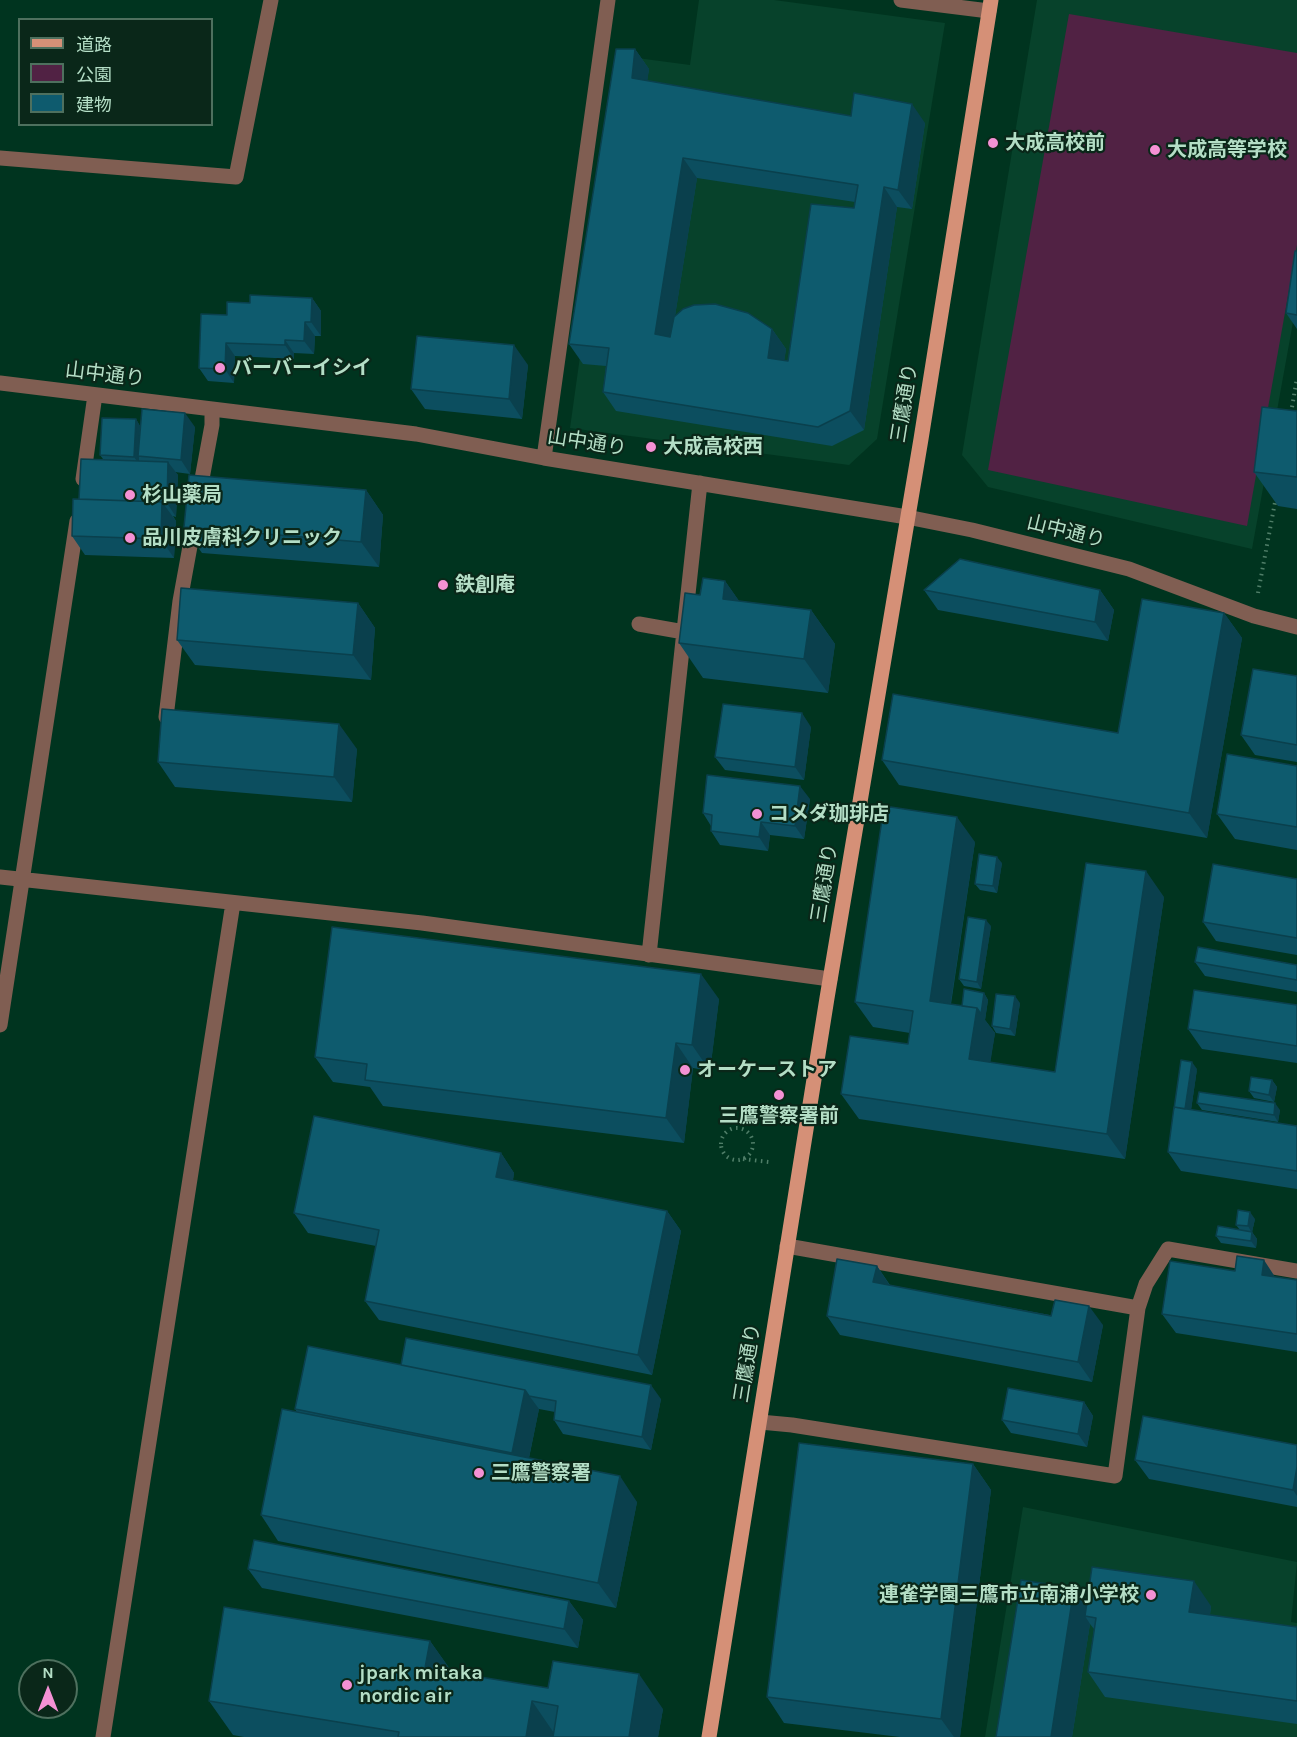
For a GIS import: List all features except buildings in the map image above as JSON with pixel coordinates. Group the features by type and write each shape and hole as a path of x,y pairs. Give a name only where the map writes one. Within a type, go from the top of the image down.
{"main road":[{"name":"三鷹通り","path":"709,1737 830,979 990,6"}],"street":[{"path":"0,158 236,177 271,0"},
{"path":"544,458 608,0"},
{"path":"901,0 990,6"},
{"name":"山中通り","path":"0,383 416,434 544,458 907,517 972,530 1129,569 1254,616 1297,627"},
{"path":"0,1025 95,395"},
{"path":"188,720 166,717 180,601 212,425 212,410"},
{"path":"649,955 700,483"},
{"path":"180,601 199,603"},
{"path":"639,624 684,632"},
{"path":"0,877 422,923 830,979"},
{"path":"102,1737 233,903"},
{"path":"787,1246 1138,1308"},
{"path":"760,1422 792,1425 1115,1476 1138,1308 1146,1284 1168,1249 1297,1271"}],"path":[{"path":"1289,423 1297,378"},
{"path":"1254,616 1277,491"},
{"path":"742,1159 750,1154 753,1146 752,1137 746,1130 730,1129 721,1141 721,1148 726,1156 742,1159 769,1162"}],"shaded area":[{"path":"699,0 774,0 945,23 877,439 849,465 570,428 622,56 690,65"},
{"name":"大成高等学校","path":"1037,0 1297,0 1297,300 1252,549 988,487 962,455"},
{"name":"連雀学園三鷹市立南浦小学校","path":"1023,1507 1297,1562 1291,1622 1297,1623 1297,1737 985,1737"}],"green space":[{"name":"大成高等学校","path":"1069,14 1297,53 1297,245 1247,526 988,470"}],"place":[{"name":"大成高校前","path":"993,143"},
{"name":"大成高等学校","path":"1155,150"},
{"name":"バーバーイシイ","path":"220,368"},
{"name":"大成高校西","path":"651,447"},
{"name":"杉山薬局","path":"130,495"},
{"name":"品川皮膚科クリニック","path":"130,538"},
{"name":"鉄創庵","path":"443,585"},
{"name":"コメダ珈琲店","path":"757,814"},
{"name":"オーケーストア","path":"685,1070"},
{"name":"三鷹警察署前","path":"779,1095"},
{"name":"三鷹警察署","path":"479,1473"},
{"name":"連雀学園三鷹市立南浦小学校","path":"1151,1595"},
{"name":"jpark mitaka nordic air","path":"347,1685"}]}
